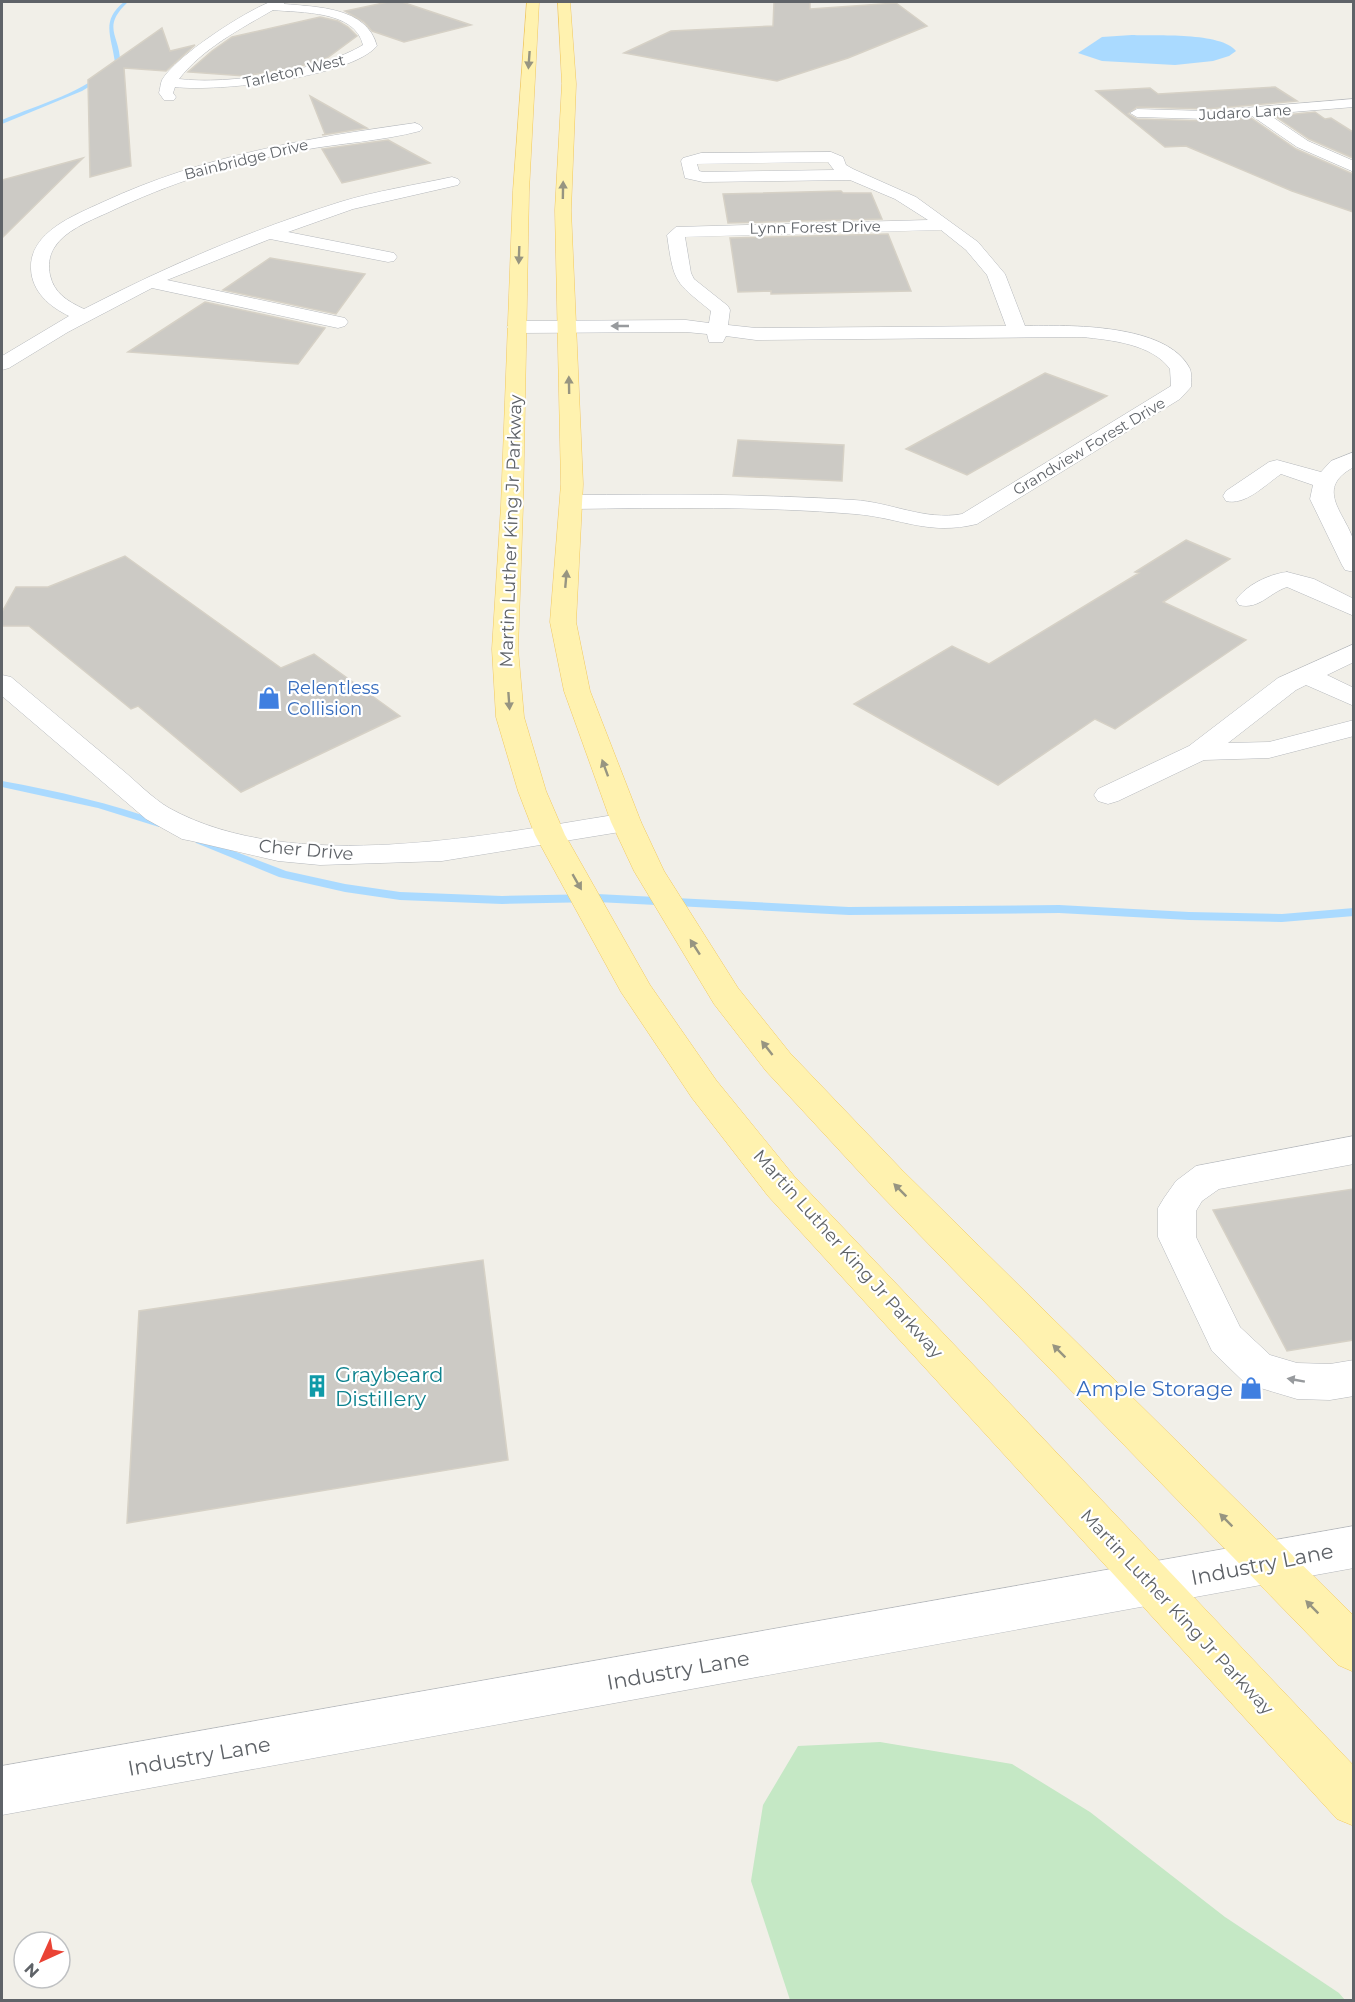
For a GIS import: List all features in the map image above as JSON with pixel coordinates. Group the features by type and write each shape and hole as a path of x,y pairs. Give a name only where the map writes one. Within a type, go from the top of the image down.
{"main road":[{"name":"Martin Luther King Jr Parkway","path":"532,2 521,191 512,506 505,648 510,717 532,791 550,836 637,992 704,1089 781,1186 1353,1802"},
{"path":"564,2 569,84 563,210 568,334 570,502 562,622 577,691 626,822 649,871 726,996 778,1062 889,1180 1353,1648"}],"street":[{"name":"Tarleton West","path":"274,4 348,19 364,27 370,36 370,46 334,64 249,83 224,86 191,86 168,82 179,68 236,26 274,4"},
{"path":"168,82 166,93 174,100"},
{"name":"Judaro Lane","path":"1137,113 1180,116 1353,103"},
{"path":"1256,112 1280,132 1311,150 1353,167"},
{"name":"Bainbridge Drive","path":"84,316 60,306 47,294 39,262 46,245 53,237 77,221 132,194 215,164 304,143 415,128"},
{"path":"852,175 703,177 691,175 689,161 701,158 822,156 837,160 840,169 901,195 931,213 972,246 996,274 1017,330"},
{"path":"2,364 36,341 84,316 150,282 224,249 369,199 452,182"},
{"name":"Lynn Forest Drive","path":"717,333 721,310 687,282 682,273 676,236 678,233 690,229 945,225"},
{"path":"267,233 388,257"},
{"path":"150,282 338,322"},
{"name":"Grandview Forest Drive","path":"517,336 1017,330 1099,332 1156,349 1180,369 1181,387 1173,395 969,519 957,522 931,522 860,507 692,500 570,502"},
{"path":"1353,458 1339,466 1325,482 1322,499 1347,538 1353,565"},
{"path":"1234,496 1277,467 1301,472 1325,482"},
{"path":"1248,600 1281,579 1289,579 1330,596 1353,609"},
{"path":"1108,795 1199,752 1287,684 1353,652"},
{"path":"1306,675 1353,698"},
{"name":"Cher Drive","path":"2,683 156,813 192,832 278,851 320,855 442,850 550,836 626,822"},
{"path":"1199,752 1269,750 1353,728"},
{"path":"1353,1150 1209,1176 1190,1191 1177,1208 1177,1237 1226,1339 1257,1369 1297,1381 1330,1382 1353,1378"},
{"name":"Industry Lane","path":"2,1791 1353,1547"}],"green space":[{"path":"880,1742 1012,1764 1090,1812 1225,1917 1339,1993 1345,2000 790,2000 751,1881 763,1805 798,1746"}],"water":[{"path":"1132,35 1203,38 1228,45 1236,51 1213,61 1175,65 1102,61 1078,53 1102,37"}],"building":[{"path":"388,2 402,2 471,25 404,42 372,31 364,22 345,11"},
{"path":"774,2 810,2 810,9 896,3 927,26 848,58 777,81 624,53 671,31 773,26"},
{"path":"320,17 338,21 357,36 327,58 298,67 245,76 188,72 232,37"},
{"path":"162,28 170,51 195,45 166,71 124,68 131,166 90,177 88,80"},
{"path":"1275,87 1297,101 1207,109 1137,107 1128,114 1137,119 1207,121 1251,118 1296,149 1353,174 1353,212 1292,191 1186,146 1165,147 1096,91 1150,88 1158,94"},
{"path":"310,96 367,128 322,135 325,134"},
{"path":"1315,112 1325,119 1331,118 1353,132 1353,158 1309,139 1275,116"},
{"path":"388,140 430,163 342,183 322,149"},
{"path":"83,158 2,238 2,180"},
{"path":"841,191 843,193 871,193 882,219 728,223 723,194"},
{"path":"888,234 911,291 771,294 771,291 738,292 730,238"},
{"path":"270,258 365,274 336,314 223,290"},
{"path":"205,302 325,328 298,364 128,352"},
{"path":"1045,373 1107,396 967,475 906,449"},
{"path":"738,440 844,445 842,481 733,476"},
{"path":"1186,540 1230,559 1163,602 1246,640 1115,729 1095,719 998,785 854,704 952,646 989,664 1139,573 1135,572"},
{"path":"125,556 281,668 314,654 400,716 241,792 138,706 131,709 29,626 2,626 2,612 16,587 48,587"},
{"path":"1353,1189 1353,1340 1287,1351 1213,1210"},
{"name":"Graybeard Distillery","path":"483,1260 508,1460 127,1523 139,1311"}],"waterway":[{"path":"2,122 80,90 108,73 118,63 111,21 115,12 126,2"},
{"path":"2,784 101,805 159,824"},
{"path":"200,841 283,874 345,888 400,896 502,900 597,898 849,911 1059,909 1282,918 1354,912"}],"place":[{"name":"Relentless Collision","path":"269,698"},
{"name":"Graybeard Distillery","path":"317,1386"},
{"name":"Ample Storage","path":"1251,1388"}]}
